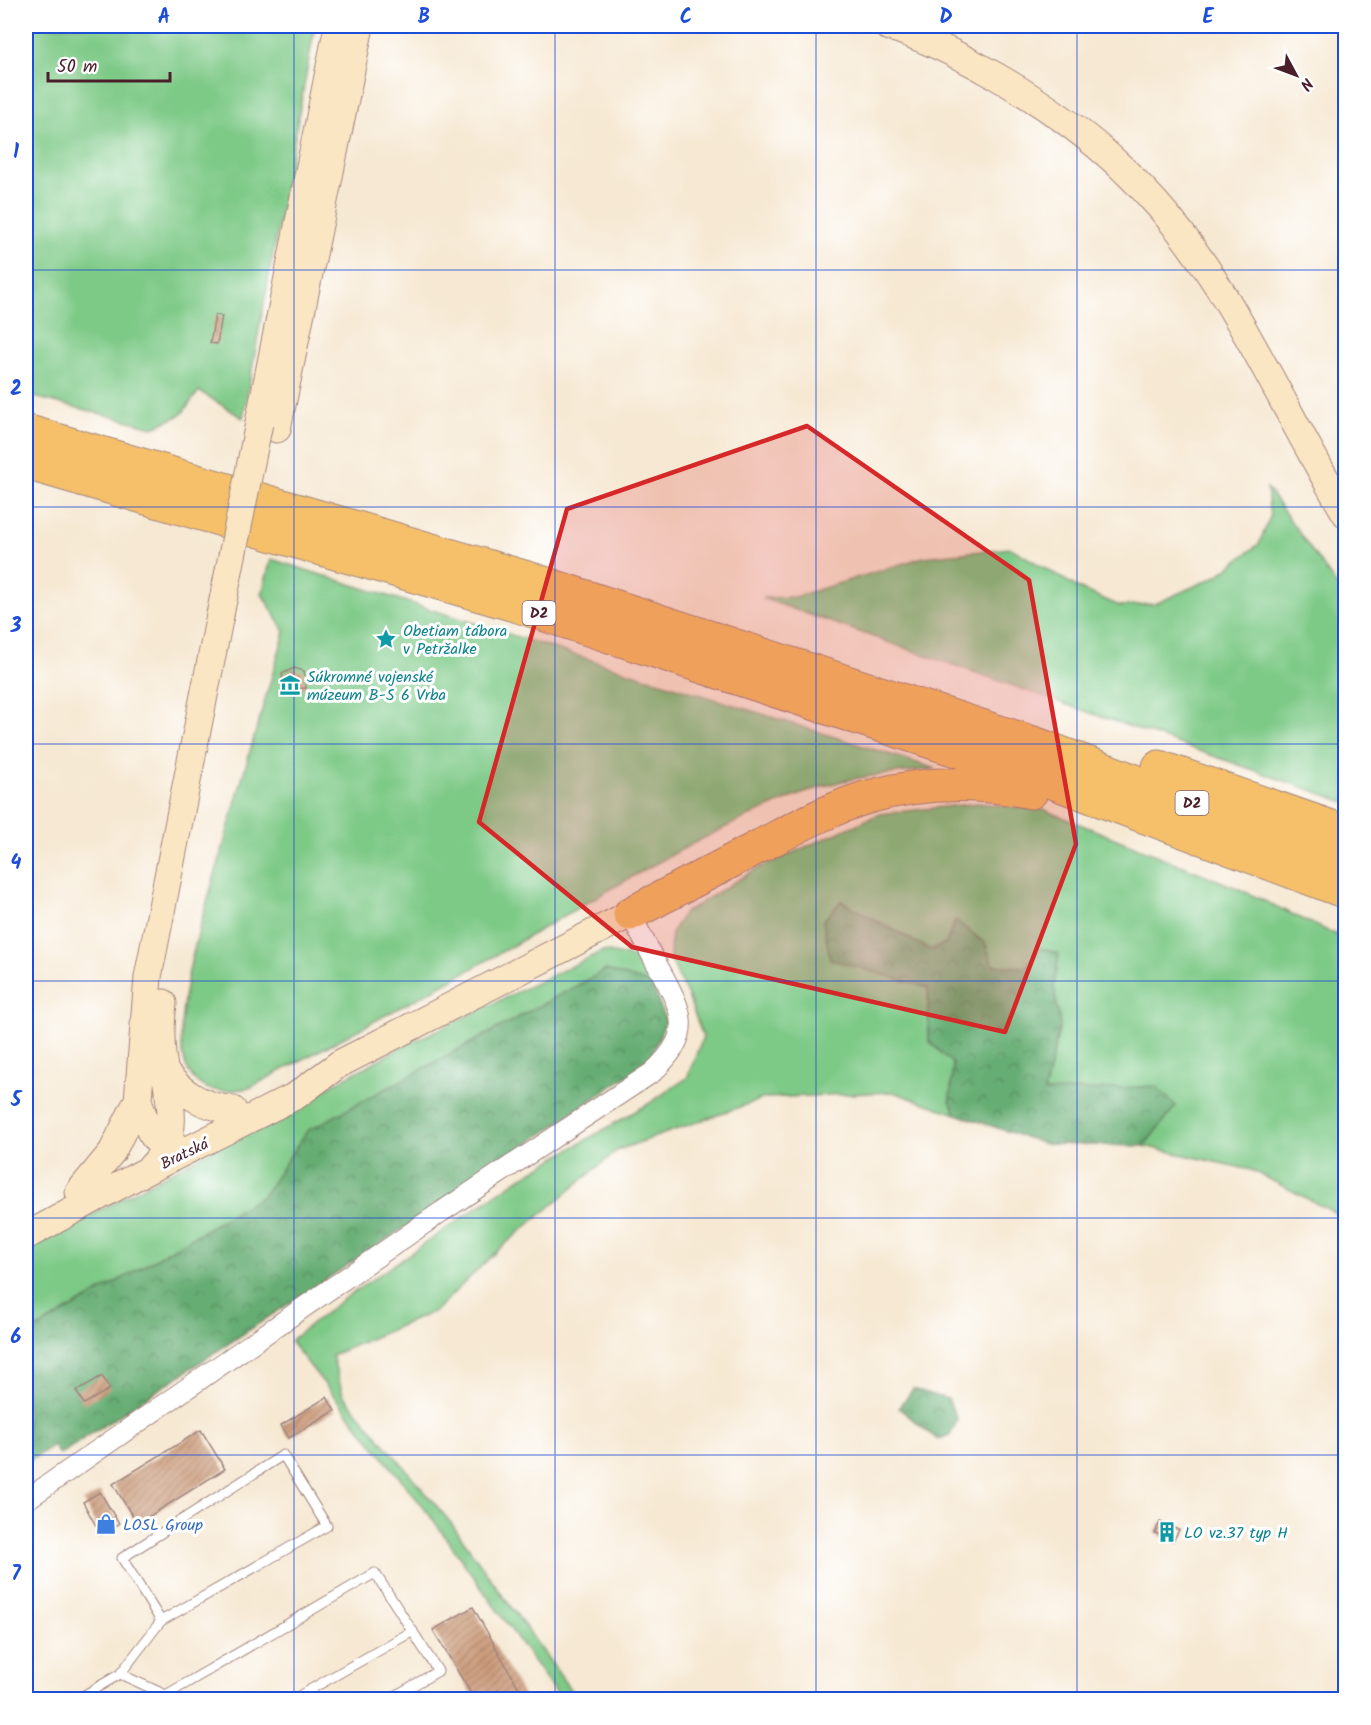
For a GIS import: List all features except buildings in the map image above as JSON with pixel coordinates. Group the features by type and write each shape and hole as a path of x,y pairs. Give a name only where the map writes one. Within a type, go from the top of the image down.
{"highway":[{"name":"D2","path":"26,431 531,579 1039,745 1346,860"},
{"name":"D2","path":"26,463 518,606 1047,780 1346,892"},
{"path":"1039,745 1128,756 1346,832"},
{"path":"630,914 805,823 867,798 906,789 973,784 1004,786 1039,794 1234,868 1346,914"}],"main road":[{"path":"268,426 338,26"},
{"path":"148,1170 166,1147 172,1132 161,1030 164,992 229,618 268,426 360,26"},
{"path":"887,26 921,37 1028,95 1075,126 1136,179 1162,209 1218,286 1346,514"},
{"path":"195,1148 177,1150 166,1147 157,1142 149,1133 138,1100 143,1020 155,934 229,618"},
{"name":"Bratská","path":"26,1236 148,1170 297,1095 339,1064 630,914"},
{"name":"Bratská","path":"26,1221 291,1079 339,1064"},
{"path":"165,1072 198,1102 232,1110"},
{"path":"79,1192 112,1152 138,1100"}],"street":[{"path":"26,1500 441,1212 660,1065 676,1045 682,1019 680,1006 630,914"}],"lane":[{"path":"76,1700 120,1674 161,1621 327,1526 283,1455 122,1558 161,1621"},
{"path":"120,1674 167,1697 375,1573 438,1671 388,1700"},
{"path":"292,1700 412,1631"}],"highlighted area":[{"path":"807,426 1029,580 1076,844 1005,1032 632,947 479,822 567,509"}],"green space":[{"path":"26,26 315,26 243,418 199,391 181,415 153,427 26,395"},
{"path":"1267,488 1345,597 1345,802 762,598 795,597 924,557 1011,548 1080,589 1120,606 1155,604 1217,576 1259,544 1270,517"},
{"path":"271,559 936,769 844,781 815,789 772,806 649,867 459,975 249,1088 222,1091 206,1088 192,1077 187,1068 182,1048 181,1022 199,932 285,632 262,594"},
{"path":"979,803 1045,810 1237,888 1345,939 1345,1218 1251,1170 1144,1146 1175,1106 1094,1090 1044,1093 1060,1025 1054,987 1025,968 993,965 985,943 955,921 946,944 930,950 841,901 898,979 928,988 929,1041 953,1064 950,1100 956,1114 893,1092 765,1098 618,1150 497,1251 435,1311 332,1355 343,1395 451,1523 577,1699 560,1699 432,1518 290,1341 342,1300 519,1179 648,1104 687,1078 703,1037 670,958 671,933 684,913 756,869 880,814"},
{"path":"841,901 930,950 946,944 955,920 985,943 993,965 1025,968 1041,948 1059,954 1054,987 1060,1025 1044,1092 1156,1086 1176,1106 1144,1146 1045,1144 956,1114 950,1100 953,1064 929,1041 928,988 830,959 823,921"},
{"path":"603,951 638,958 652,984 606,970 308,1131 263,1196 26,1335 26,1250 402,1047"},
{"path":"606,970 652,984 666,1021 649,1061 392,1236 59,1455 53,1445 26,1464 26,1335 263,1196 307,1131"},
{"path":"913,1389 948,1399 957,1420 951,1434 938,1440 899,1408"}],"place":[{"name":"Obetiam tábora v Petržalke","path":"386,639"},
{"name":"Súkromné vojenské múzeum B-S 6 Vrba","path":"290,685"},
{"name":"LOSL Group","path":"106,1524"},
{"name":"LO vz.37 typ H","path":"1167,1532"}]}
